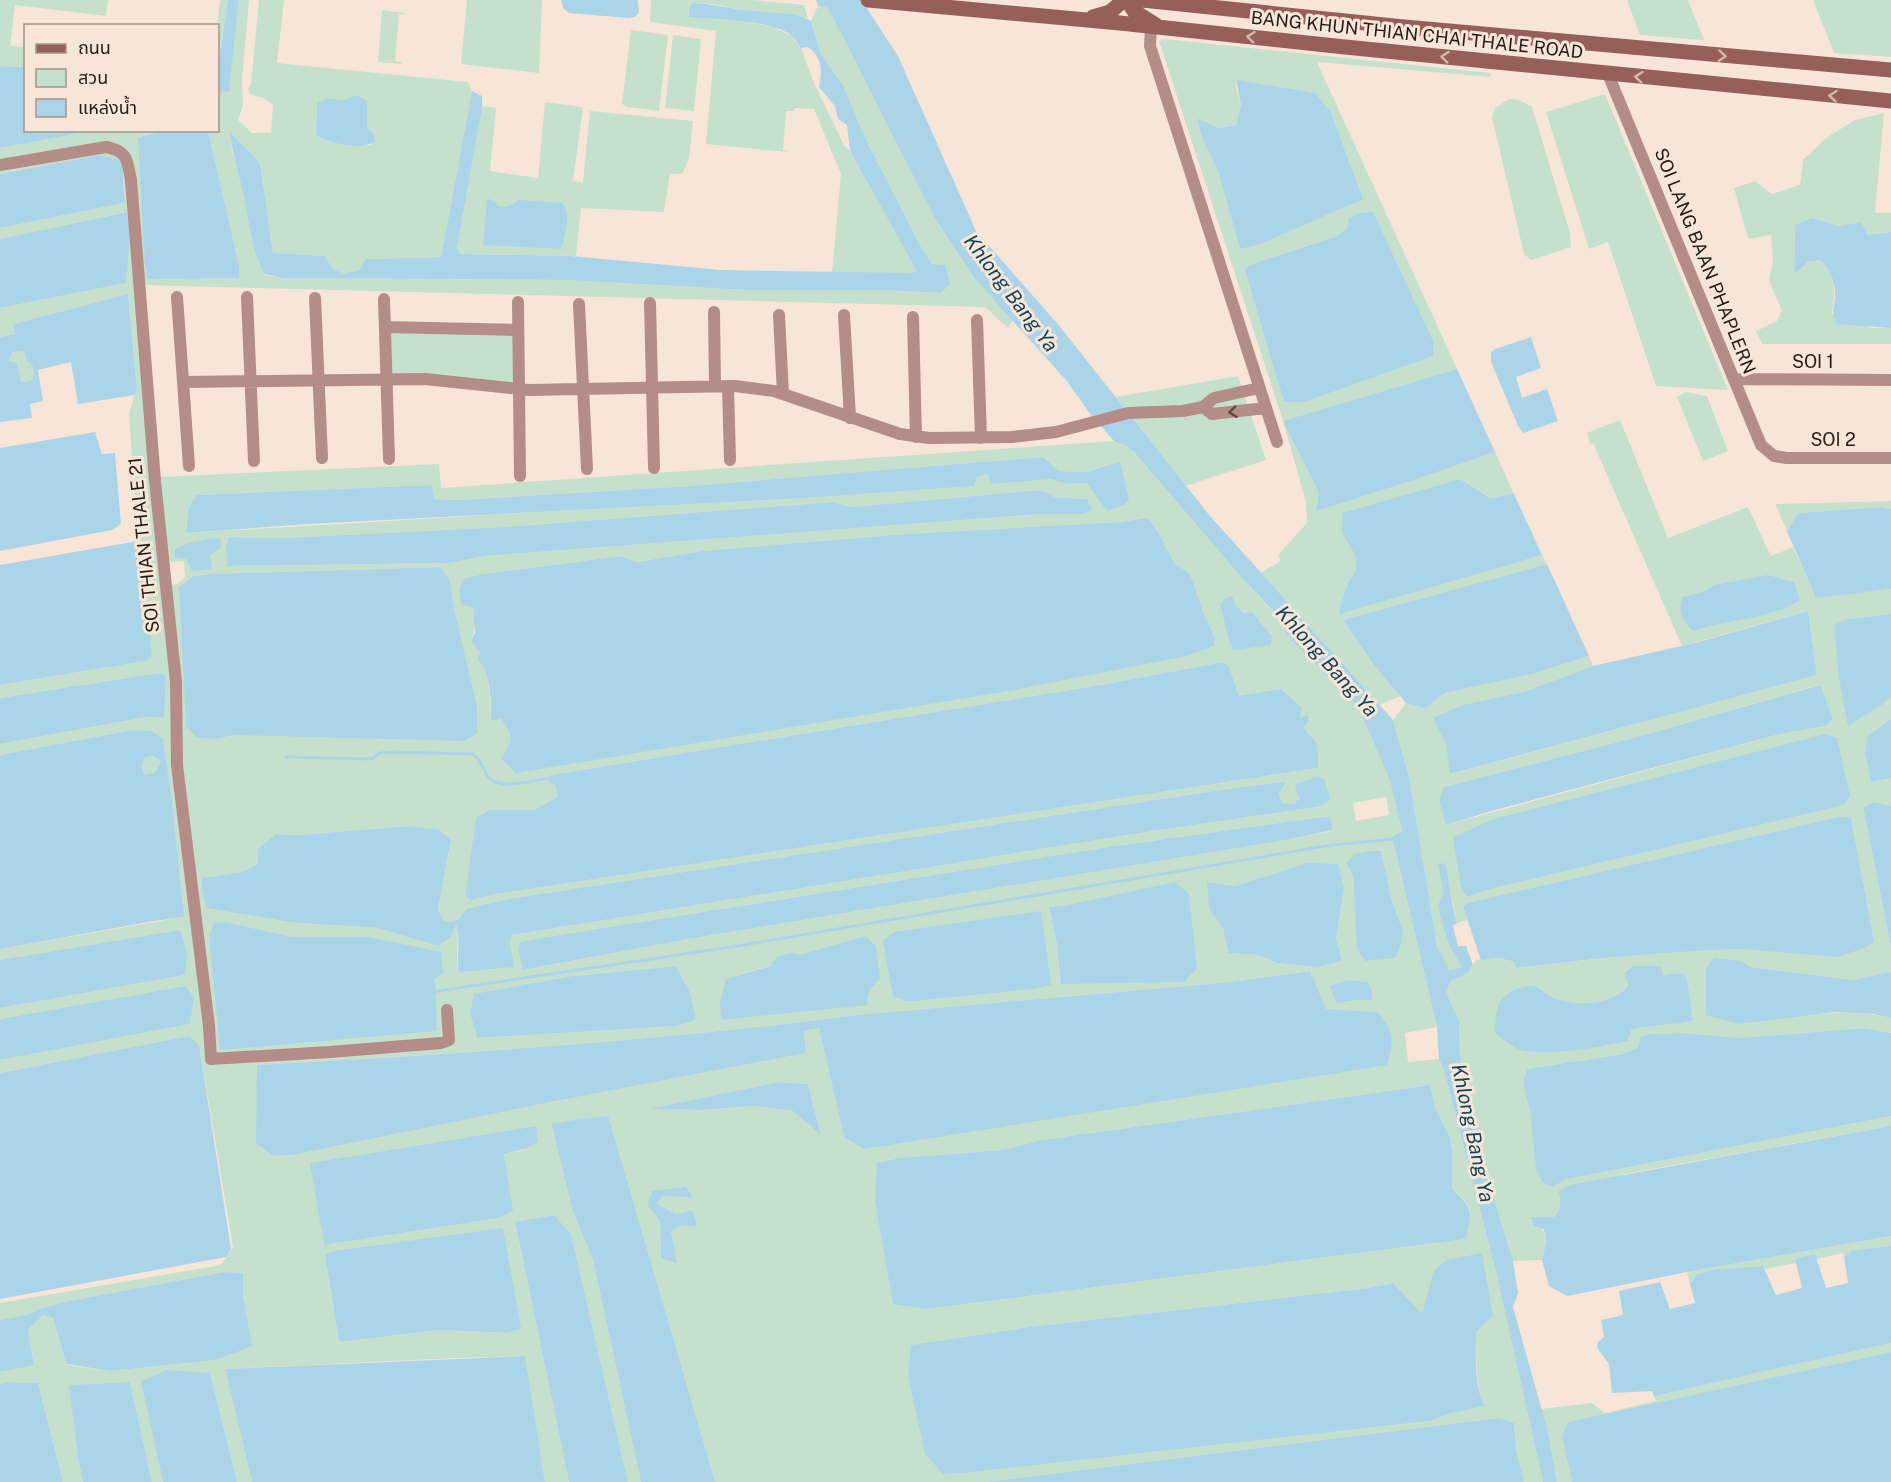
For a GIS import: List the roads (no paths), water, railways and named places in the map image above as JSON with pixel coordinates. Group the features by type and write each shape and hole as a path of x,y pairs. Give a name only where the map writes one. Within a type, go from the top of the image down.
{"main road":[{"name":"BANG KHUN THIAN CHAI THALE ROAD","path":"868,0 1891,101"},
{"path":"1076,19 1110,12 1125,0 1134,11 1156,27"},
{"name":"BANG KHUN THIAN CHAI THALE ROAD","path":"1142,0 1404,27 1891,70"},
{"path":"1404,27 1392,35 1392,39 1395,47 1405,52"}],"street":[{"path":"1156,27 1150,46 1277,442"},
{"name":"SOI LANG BAAN PHAPLERN","path":"1608,74 1761,445 1774,456"},
{"name":"SOI THIAN THALE 21","path":"0,165 106,147 118,149 127,160 131,180 155,481 177,682 177,765 209,1026 211,1059 441,1043 449,1040 447,1010"},
{"path":"177,297 189,466"},
{"path":"247,297 254,461"},
{"path":"315,298 322,458"},
{"path":"384,299 389,459"},
{"path":"518,302 520,476"},
{"path":"650,303 654,468"},
{"path":"579,304 586,469"},
{"path":"714,312 730,460"},
{"path":"779,315 783,394"},
{"path":"844,315 850,418"},
{"path":"913,317 916,436"},
{"path":"977,320 981,438"},
{"path":"385,327 518,330"},
{"path":"184,382 425,379 519,389 721,386 783,394 900,434 929,438 1012,437 1056,432 1128,413 1183,411 1203,407 1214,398 1259,388"},
{"name":"SOI 1","path":"1735,379 1891,380"},
{"path":"1203,407 1212,414 1266,408"},
{"name":"SOI 2","path":"1774,456 1891,458"}],"water":[{"path":"228,0 239,0 229,91 219,96 219,62"},
{"path":"561,0 638,0 639,13 635,17 628,18 569,13 563,8"},
{"name":"Khlong Bang Ya","path":"816,0 864,0 898,56 976,231 1057,323 1210,516 1393,720 1409,777 1437,946 1449,970 1462,967 1451,949 1438,905 1443,892 1438,864 1445,863 1457,923 1453,926 1458,946 1466,946 1473,965 1468,973 1451,981 1446,992 1459,1020 1460,1056 1484,1166 1513,1261 1518,1293 1513,1307 1548,1432 1557,1482 1543,1482 1496,1272 1444,1070 1439,1059 1437,1027 1392,837 1402,831 1390,781 1358,706 1287,635 1276,614 1242,578 1135,453 1125,445 1114,441 1090,414 1067,381 975,279 934,217 828,8 818,6"},
{"path":"693,3 797,15 811,21 820,52 844,87 865,138 920,245 932,264 945,265 950,284 941,293 883,290 747,290 565,280 282,278 265,274 254,246 230,132 260,163 273,253 325,256 333,269 345,274 360,269 365,259 441,257 472,91 482,96 482,108 457,248 460,254 571,256 721,270 911,273 917,271 850,151 847,125 838,119 835,106 819,87 820,65 813,51 808,47 801,48 792,36 783,31 758,23 689,17 689,9"},
{"path":"0,66 24,67 24,132 87,132 0,148"},
{"path":"1236,80 1315,93 1330,111 1363,199 1260,244 1240,249 1217,168 1202,138 1197,118 1219,128 1236,125 1241,105"},
{"path":"357,95 367,101 367,127 374,134 375,142 353,146 329,141 316,135 317,103 327,98 343,100"},
{"path":"164,132 208,132 239,265 239,278 148,279 145,265 138,137"},
{"path":"100,155 122,161 124,203 0,228 0,174"},
{"path":"487,198 498,206 507,207 519,200 562,203 567,219 561,249 483,245"},
{"path":"127,212 130,231 126,283 0,308 0,239"},
{"path":"1373,212 1433,341 1433,356 1304,402 1284,402 1245,270 1249,265 1335,237 1347,228 1349,218 1359,213"},
{"path":"1812,218 1840,226 1861,222 1868,235 1891,232 1891,328 1837,324 1833,312 1835,295 1833,280 1827,267 1820,260 1808,262 1794,274 1795,225"},
{"path":"128,294 137,388 135,395 78,404 71,362 38,370 43,401 30,404 32,418 0,422 0,337 15,334 13,324","holes":["13,352 25,353 27,362 32,365 34,373 32,380 26,382 21,381 17,363 9,361"]},
{"path":"1531,337 1541,368 1516,377 1522,398 1547,389 1558,421 1523,433 1491,362 1491,352"},
{"path":"1457,369 1495,452 1316,511 1319,493 1283,421"},
{"path":"95,432 102,454 115,453 121,524 112,530 0,551 0,448"},
{"path":"1043,457 1059,471 1087,472 1120,461 1129,500 1107,511 1087,483 1066,484 1051,479 992,484 987,474 977,477 974,486 807,498 309,524 187,533 189,508 197,495 432,485 434,499 460,500 690,486"},
{"path":"1460,479 1491,498 1514,494 1542,555 1339,614 1346,587 1356,569 1355,555 1342,533 1343,513"},
{"path":"1040,490 1055,497 1087,499 1092,510 1084,514 1042,514 486,556 449,563 227,566 226,546 229,537 283,538 504,527 833,502 852,507"},
{"path":"1882,507 1891,509 1891,589 1816,598 1787,531 1798,513"},
{"path":"1148,518 1175,564 1188,572 1193,581 1206,620 1215,637 1214,646 1187,656 1014,690 516,773 501,758 510,743 510,734 501,719 491,721 486,672 478,660 480,652 471,642 475,632 473,608 461,604 459,589 465,578 483,574 621,556 637,562 702,551 905,534 1119,522"},
{"path":"213,538 221,539 220,548 210,556 212,569 192,571 186,559 174,557 175,549 188,543"},
{"path":"138,541 142,547 152,657 146,661 0,685 0,565"},
{"path":"1547,564 1589,656 1532,674 1445,693 1425,708 1406,703 1373,664 1343,620"},
{"path":"440,567 450,580 455,613 477,707 477,733 465,741 233,735 218,739 196,737 186,726 179,587 194,576"},
{"path":"1768,575 1794,582 1800,600 1775,612 1693,631 1683,620 1680,607 1683,597 1702,592 1715,585"},
{"path":"1232,596 1243,613 1252,612 1272,636 1271,645 1233,650 1220,605 1224,599"},
{"path":"1808,611 1817,675 1450,774 1446,745 1433,718 1462,705 1523,692 1593,666 1699,642"},
{"path":"1891,614 1891,696 1886,702 1848,726 1839,678 1834,625 1847,619"},
{"path":"1223,662 1229,666 1239,696 1281,689 1302,708 1300,717 1308,715 1309,721 1304,726 1317,745 1318,768 490,895 472,900 465,896 476,818 489,810 534,810 557,797 556,786 545,779 551,775 1112,683"},
{"path":"158,673 166,675 164,718 146,717 0,744 0,698"},
{"path":"1820,685 1833,719 1826,726 1780,734 1446,825 1439,800 1444,787 1641,736"},
{"path":"1891,719 1891,778 1871,782 1865,753 1867,736"},
{"path":"132,730 152,731 163,739 184,917 0,949 0,755","holes":["153,756 161,762 155,772 144,775 142,766 144,758"]},
{"path":"1826,734 1837,738 1850,796 1844,805 1494,888 1467,897 1461,888 1453,837 1494,819"},
{"path":"1315,777 1324,779 1330,798 1317,807 1146,832 512,935 510,944 514,967 459,974 456,924 450,938 438,946 377,928 297,923 207,908 202,891 202,878 242,872 258,864 257,850 276,834 297,835 410,826 439,830 451,840 438,909 444,921 455,921 466,909 508,899 1247,786 1286,782 1279,794 1282,803 1294,804 1299,799 1296,784"},
{"path":"1873,802 1891,806 1891,947 1863,807"},
{"path":"1329,816 1333,830 1286,840 688,939 523,970 518,950 520,942 534,939 1102,848"},
{"path":"1838,817 1851,817 1874,941 1865,948 1837,957 1741,949 1628,956 1516,968 1514,962 1500,958 1481,960 1463,907 1467,903"},
{"path":"1381,851 1392,902 1403,930 1401,944 1395,958 1365,961 1357,949 1353,875 1346,863 1355,854"},
{"path":"1307,863 1338,864 1344,888 1336,939 1342,961 1317,967 1277,963 1258,955 1228,953 1223,928 1209,908 1207,882 1235,886"},
{"path":"1175,882 1189,894 1197,968 1184,982 1061,984 1056,939 1049,907"},
{"path":"1041,911 1051,985 1035,989 906,1002 893,996 883,941 894,932"},
{"path":"224,922 293,937 369,937 441,952 443,974 435,978 437,1031 220,1050 209,936 214,923"},
{"path":"180,930 187,953 185,975 0,1008 0,960"},
{"path":"866,936 876,946 880,979 870,991 868,1005 721,1020 720,1002 726,979 770,966 778,956 793,953 800,955"},
{"path":"1714,958 1742,961 1750,967 1853,980 1891,972 1891,1018 1874,1014 1835,1012 1739,1024 1706,1015 1706,968"},
{"path":"676,966 690,992 696,1020 676,1026 477,1038 470,1014 474,994 573,976"},
{"path":"1634,966 1661,966 1663,975 1678,973 1687,977 1693,1020 1631,1030 1628,1041 1562,1051 1520,1050 1495,1033 1499,1005 1507,994 1513,991 1534,985 1551,997 1563,1001 1583,1003 1603,1001 1628,986 1624,973"},
{"path":"1310,971 1326,1009 1377,1012 1383,1019 1390,1031 1392,1043 1387,1065 864,1149 844,1137 819,1028 804,1031 806,1053 293,1155 273,1156 256,1143 257,1065 632,1039 856,1015 1231,982"},
{"path":"1347,980 1367,982 1372,991 1372,1000 1336,1003 1330,986"},
{"path":"185,986 194,997 190,1024 0,1060 0,1019"},
{"path":"1864,1028 1891,1033 1891,1116 1567,1179 1552,1187 1542,1182 1536,1168 1530,1111 1523,1083 1527,1069 1623,1054 1637,1048 1641,1036 1650,1034 1685,1033 1740,1038"},
{"path":"189,1036 199,1045 231,1249 226,1257 0,1299 0,1073"},
{"path":"778,1082 808,1084 821,1135 793,1111 755,1106 701,1110 650,1109"},
{"path":"1430,1085 1435,1107 1450,1137 1452,1188 1470,1210 1466,1239 927,1309 893,1304 875,1201 877,1163 899,1158 1002,1150 1042,1140"},
{"path":"608,1116 715,1482 641,1482 593,1260 572,1209 551,1123"},
{"path":"536,1126 538,1142 525,1149 504,1154 513,1211 499,1218 324,1245 310,1163"},
{"path":"1891,1126 1891,1236 1567,1296 1549,1286 1542,1260 1546,1242 1544,1229 1534,1226 1531,1217 1554,1217 1560,1208 1559,1190 1569,1185"},
{"path":"686,1187 693,1197 662,1196 657,1204 676,1214 693,1210 697,1227 683,1225 671,1231 677,1264 661,1258 660,1221 647,1205 652,1191"},
{"path":"554,1215 571,1234 628,1482 569,1482 515,1222"},
{"path":"503,1228 521,1328 508,1333 438,1330 339,1342 325,1254"},
{"path":"1891,1246 1891,1343 1654,1396 1652,1391 1612,1393 1609,1364 1597,1348 1598,1342 1604,1337 1601,1320 1623,1315 1619,1291 1660,1282 1670,1309 1695,1303 1690,1284 1696,1275 1711,1270 1763,1266 1776,1295 1802,1288 1795,1259 1815,1254 1826,1288 1848,1283 1844,1257 1853,1250"},
{"path":"1482,1253 1493,1316 1476,1332 1477,1379 1484,1406 1448,1414 1430,1421 963,1473 943,1474 925,1454 908,1376 911,1345 1029,1327 1369,1288 1393,1283 1422,1314 1434,1270 1447,1260"},
{"path":"224,1272 243,1273 243,1295 252,1346 216,1360 111,1371 66,1364 53,1318 43,1315 28,1330 34,1365 0,1372 0,1320 29,1314 38,1309 69,1301"},
{"path":"1891,1352 1891,1482 1572,1482 1562,1437 1568,1422"},
{"path":"525,1356 545,1482 252,1482 225,1369"},
{"path":"167,1370 210,1373 237,1482 163,1482 141,1381"},
{"path":"5,1382 38,1383 63,1482 0,1482 0,1384"},
{"path":"130,1382 152,1482 83,1482 69,1385"},
{"path":"1499,1418 1514,1423 1516,1448 1524,1482 985,1482"}],"waterway":[{"path":"286,757 371,759 380,753 393,752 473,754 494,782 516,784 545,779"},
{"path":"432,992 725,948 1332,845 1394,839"}]}
